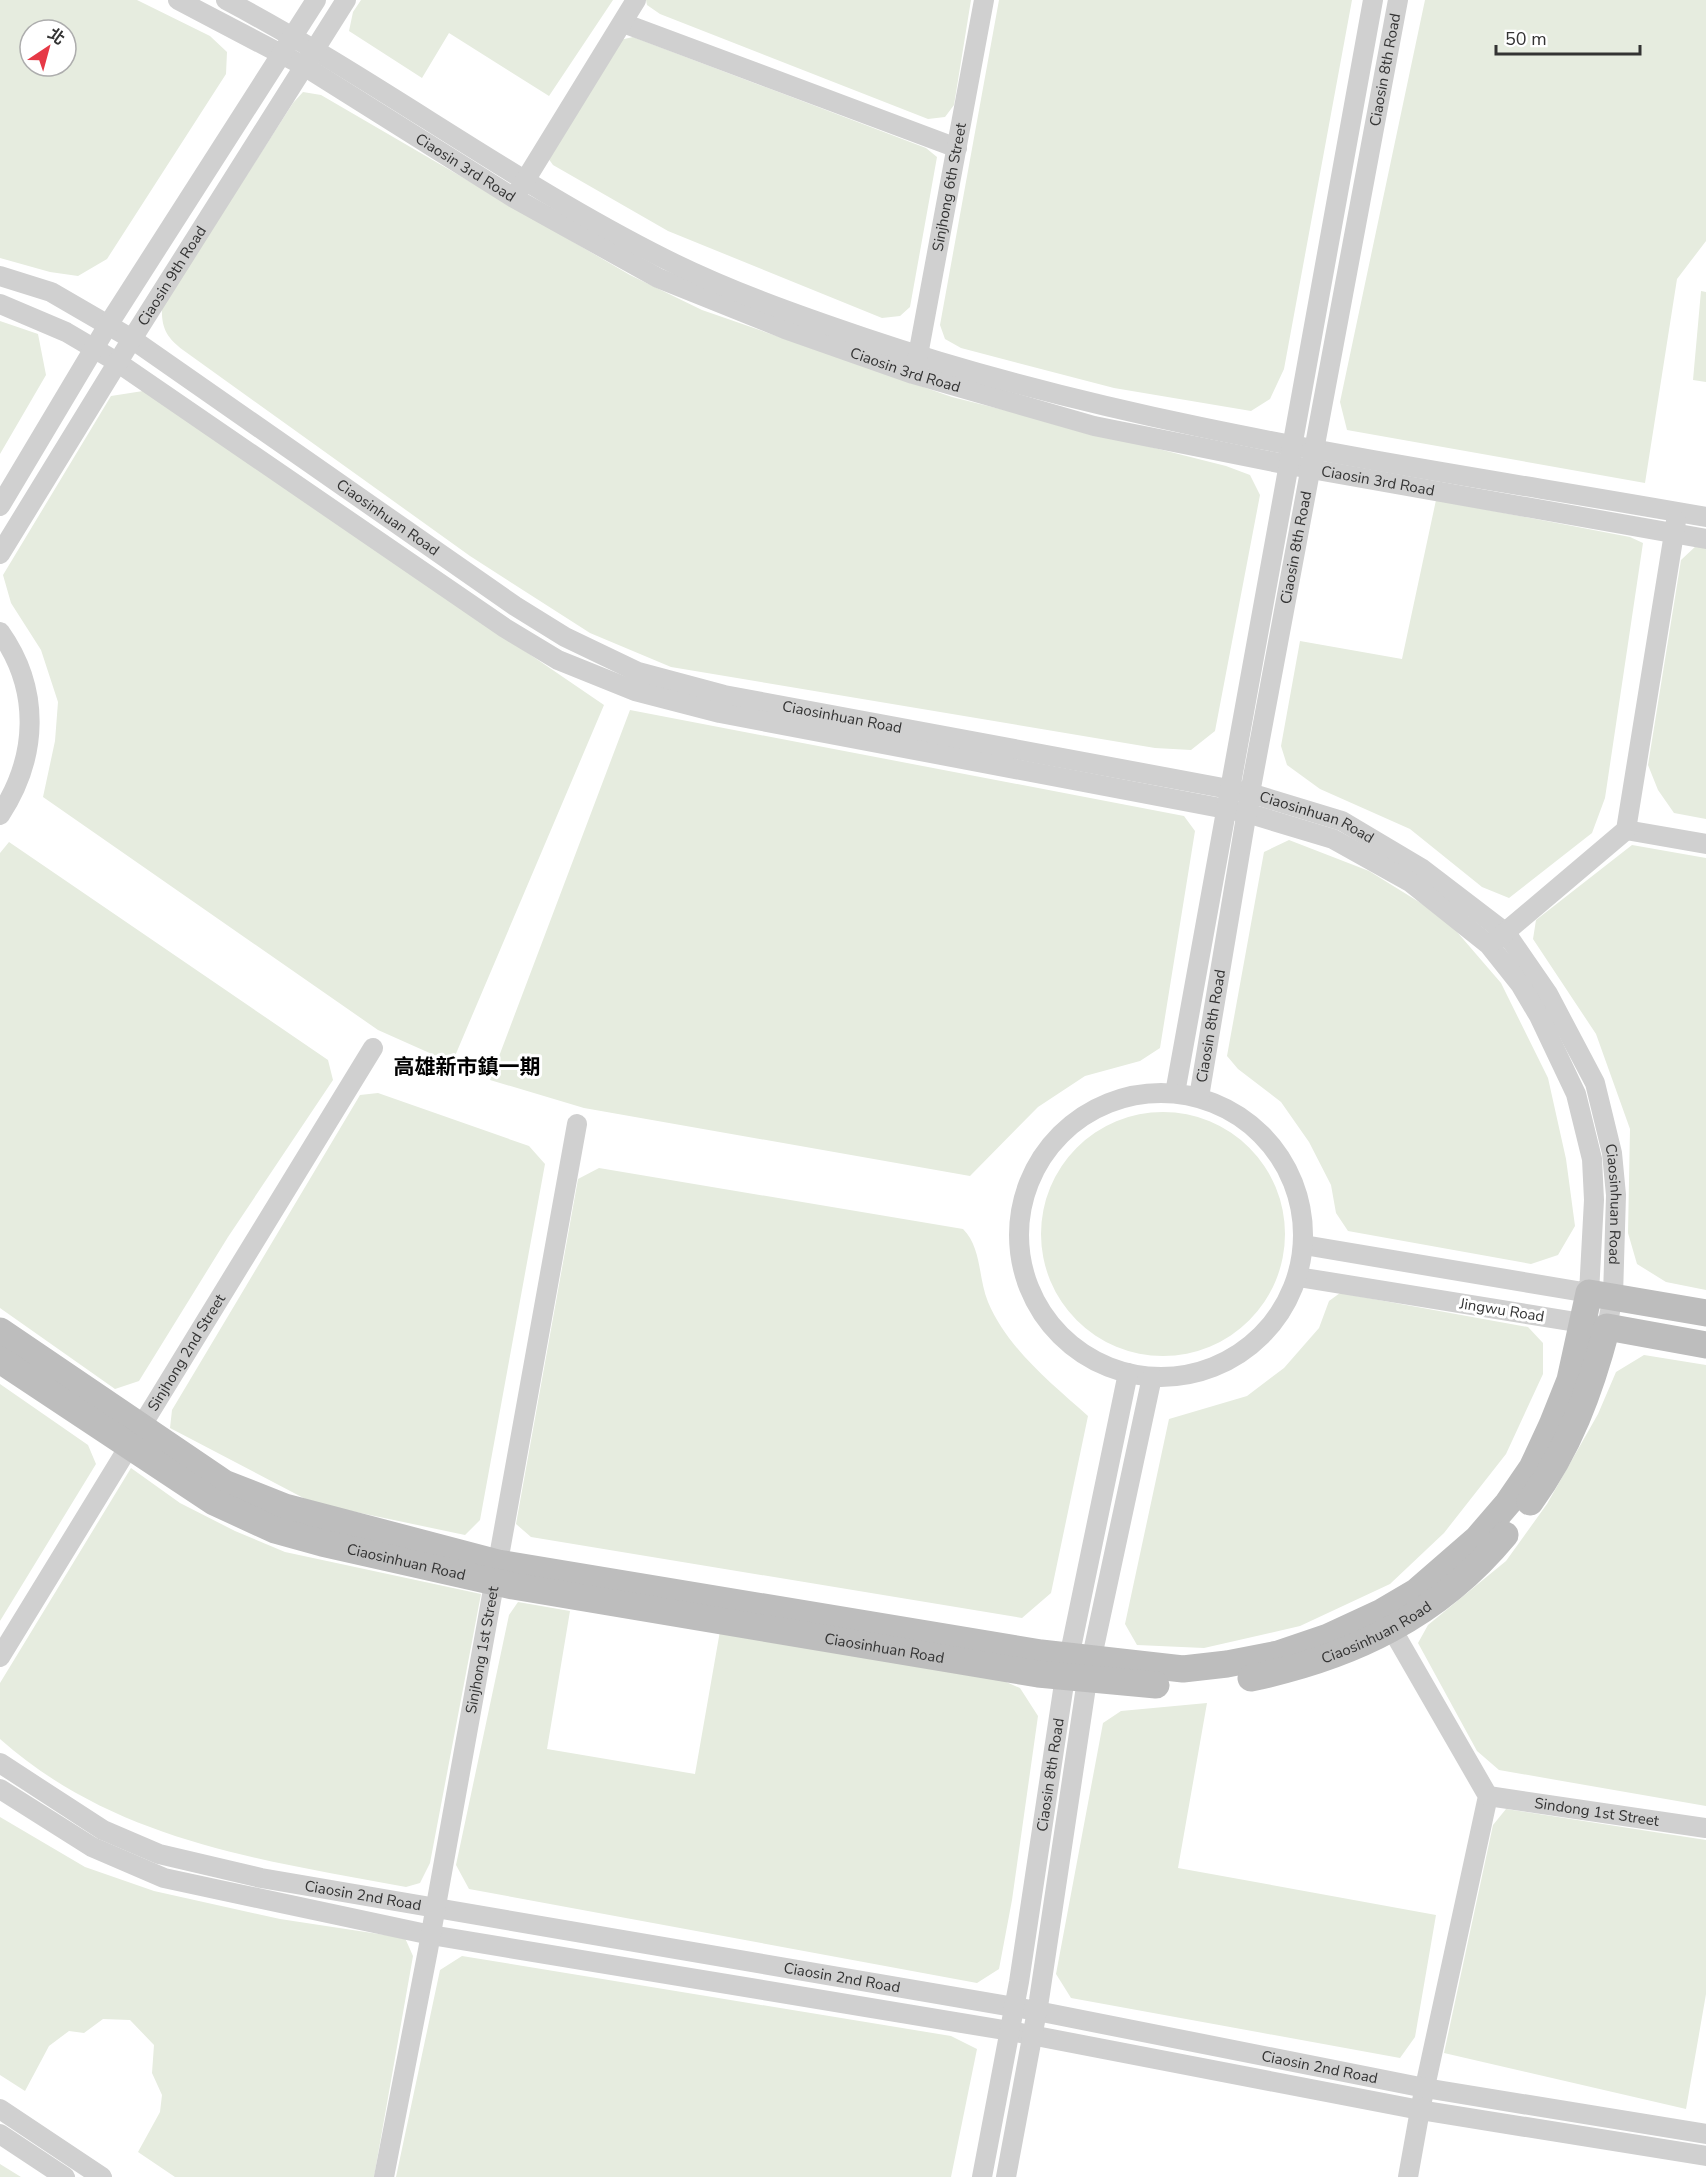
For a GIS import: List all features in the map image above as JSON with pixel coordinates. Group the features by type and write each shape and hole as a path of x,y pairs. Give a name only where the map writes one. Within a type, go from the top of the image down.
{"street":[{"name":"Ciaosin 3rd Road","path":"178,0 304,66 514,198 658,278 785,329 916,365 1094,405 1293,444 1706,517"},
{"name":"Ciaosin 3rd Road","path":"225,0 294,36 525,181 666,260 916,365 1094,426 1313,470 1706,540"},
{"name":"Ciaosin 9th Road","path":"0,506 108,325 316,0"},
{"name":"Ciaosin 9th Road","path":"0,554 117,362 346,0"},
{"path":"514,198 636,0"},
{"name":"Sinjhong 6th Street","path":"916,365 984,0"},
{"name":"Ciaosin 8th Road","path":"1175,1093 1373,0"},
{"name":"Ciaosin 8th Road","path":"1199,1097 1250,793 1313,470 1398,0"},
{"path":"623,23 957,148"},
{"name":"Ciaosinhuan Road","path":"0,276 51,292 132,339 515,606 565,637 638,672 724,694 1250,793 1342,821 1421,868 1506,933 1548,994 1595,1083 1612,1153 1616,1195 1595,1325 1591,1387 1572,1434 1548,1476 1495,1547 1440,1598 1387,1621 1289,1670 1229,1682 1183,1687 497,1573 423,1564 322,1544 275,1530 214,1502 0,1331"},
{"name":"Ciaosinhuan Road","path":"0,304 35,317 117,362 505,628 558,660 635,691 720,713 1247,813 1333,839 1410,882 1489,945 1520,984 1539,1016 1576,1094 1592,1159 1601,1295"},
{"path":"1489,945 1626,830 1677,512"},
{"path":"0,632 22,671 31,713 28,755 13,796 0,815"},
{"path":"1626,830 1706,844"},
{"name":"Sinjhong 2nd Street","path":"0,1657 374,1048"},
{"path":"1175,1093 1199,1097 1243,1118 1278,1153 1299,1197 1304,1245 1298,1277 1277,1319 1244,1352 1201,1372 1152,1377 1128,1373 1095,1361 1062,1337 1038,1305 1023,1267 1019,1227 1022,1204 1036,1165 1061,1132 1095,1108 1134,1095 1175,1093"},
{"name":"Sinjhong 1st Street","path":"384,2177 436,1909 577,1124"},
{"name":"Jingwu Road","path":"1304,1245 1706,1313"},
{"name":"Jingwu Road","path":"1298,1277 1706,1345"},
{"name":"Ciaosinhuan Road","path":"0,1360 134,1438"},
{"name":"Ciaosin 8th Road","path":"982,2177 1078,1669 1128,1373"},
{"name":"Ciaosin 8th Road","path":"1006,2177 1036,2011 1078,1669 1152,1377"},
{"path":"1387,1621 1488,1796 1420,2110 1408,2177"},
{"name":"Ciaosin 2nd Road","path":"0,1762 92,1824 159,1854 261,1878 1014,2007 1425,2088 1706,2134"},
{"name":"Ciaosin 2nd Road","path":"0,1789 92,1847 164,1878 430,1935 1010,2031 1420,2110 1706,2156"},
{"name":"Sindong 1st Street","path":"1488,1796 1706,1828"},
{"path":"0,2109 102,2177"},
{"path":"0,2134 65,2177"}],"shaded area":[{"path":"0,0 137,0 210,36 227,52 226,74 107,259 78,276 50,272 0,258"},
{"path":"361,0 613,0 549,96 449,33 422,78 349,31 353,12"},
{"path":"646,0 971,0 954,105 945,117 928,119 660,14 647,5"},
{"path":"999,0 1352,0 1284,369 1270,399 1251,411 1114,388 961,348 945,339 940,325"},
{"path":"1425,0 1706,0 1706,241 1677,279 1645,483 1347,430 1340,402"},
{"path":"633,37 926,148 937,157 910,307 900,316 882,318 668,231 553,165 548,158 620,40"},
{"path":"303,92 321,95 630,275 702,310 952,397 1226,466 1250,475 1260,495 1215,731 1191,750 1155,748 671,667 590,633 470,556 183,350 169,337 164,327 162,307 293,103"},
{"path":"1701,291 1706,292 1706,382 1693,380"},
{"path":"0,321 38,334 46,375 0,454"},
{"path":"143,391 604,705 452,1063 378,1030 43,797 55,741 58,702 41,650 11,603 3,575 111,396"},
{"path":"1436,500 1630,537 1643,543 1605,798 1592,833 1509,898 1482,887 1410,829 1320,789 1287,765 1281,746 1300,641 1402,659"},
{"path":"1697,545 1706,547 1706,819 1674,813 1658,790 1648,765 1681,560"},
{"path":"630,710 1184,816 1195,831 1160,1048 1140,1061 1085,1076 1038,1107 970,1176 584,1108 490,1080"},
{"path":"1289,840 1369,871 1445,918 1501,983 1548,1078 1566,1159 1575,1226 1558,1255 1531,1264 1348,1231 1336,1213 1331,1185 1309,1142 1281,1102 1238,1069 1227,1056 1264,852"},
{"path":"9,842 328,1060 333,1080 228,1237 139,1381 115,1389 0,1308 0,853"},
{"path":"1632,845 1706,858 1706,1290 1666,1282 1637,1264 1628,1233 1630,1129 1596,1034 1533,939 1536,920"},
{"path":"378,1093 529,1146 545,1164 480,1520 465,1535 313,1503 170,1428 172,1410 360,1095"},
{"path":"1163,1112 1187,1115 1210,1122 1231,1133 1249,1148 1264,1166 1275,1187 1282,1210 1285,1234 1282,1258 1275,1281 1264,1302 1249,1320 1231,1335 1210,1346 1187,1353 1163,1356 1139,1353 1116,1346 1095,1335 1077,1320 1062,1302 1051,1281 1044,1258 1041,1234 1044,1210 1051,1187 1062,1166 1077,1148 1095,1133 1116,1122 1139,1115"},
{"path":"599,1168 963,1229 974,1245 988,1302 1007,1335 1032,1364 1088,1416 1051,1593 1022,1618 531,1537 516,1524 578,1179"},
{"path":"1340,1293 1528,1327 1543,1343 1543,1374 1506,1454 1444,1533 1390,1584 1300,1626 1204,1648 1137,1645 1125,1624 1169,1419 1247,1396 1284,1368 1319,1328 1329,1301"},
{"path":"1644,1355 1706,1365 1706,1806 1499,1770 1477,1751 1418,1643 1428,1625 1506,1561 1547,1504 1598,1414 1616,1372"},
{"path":"0,1384 88,1445 96,1464 0,1621"},
{"path":"131,1468 180,1503 235,1531 285,1552 481,1594 430,1863 420,1883 406,1887 298,1867 192,1841 141,1824 92,1801 45,1774 0,1739 0,1683"},
{"path":"518,1602 570,1611 547,1749 695,1774 720,1631 997,1678 1020,1688 1038,1716 1012,1900 999,1969 977,1983 469,1889 456,1865 509,1615"},
{"path":"1207,1703 1178,1868 1436,1915 1415,2037 1400,2058 1071,1998 1056,1974 1103,1723 1121,1711"},
{"path":"1506,1809 1706,1840 1706,1994 1686,2109 1444,2053 1493,1825"},
{"path":"0,1817 85,1867 154,1891 280,1919 405,1938 413,1956 374,2177 175,2177 138,2152 160,2112 162,2095 152,2073 154,2045 130,2020 103,2019 84,2033 69,2031 49,2046 25,2091 0,2075"},
{"path":"462,1956 951,2036 977,2049 951,2177 396,2177 440,1970"},
{"path":"0,2164 21,2177 0,2177"}],"district":[{"name":"高雄新市鎮一期","path":"467,1067"}]}
